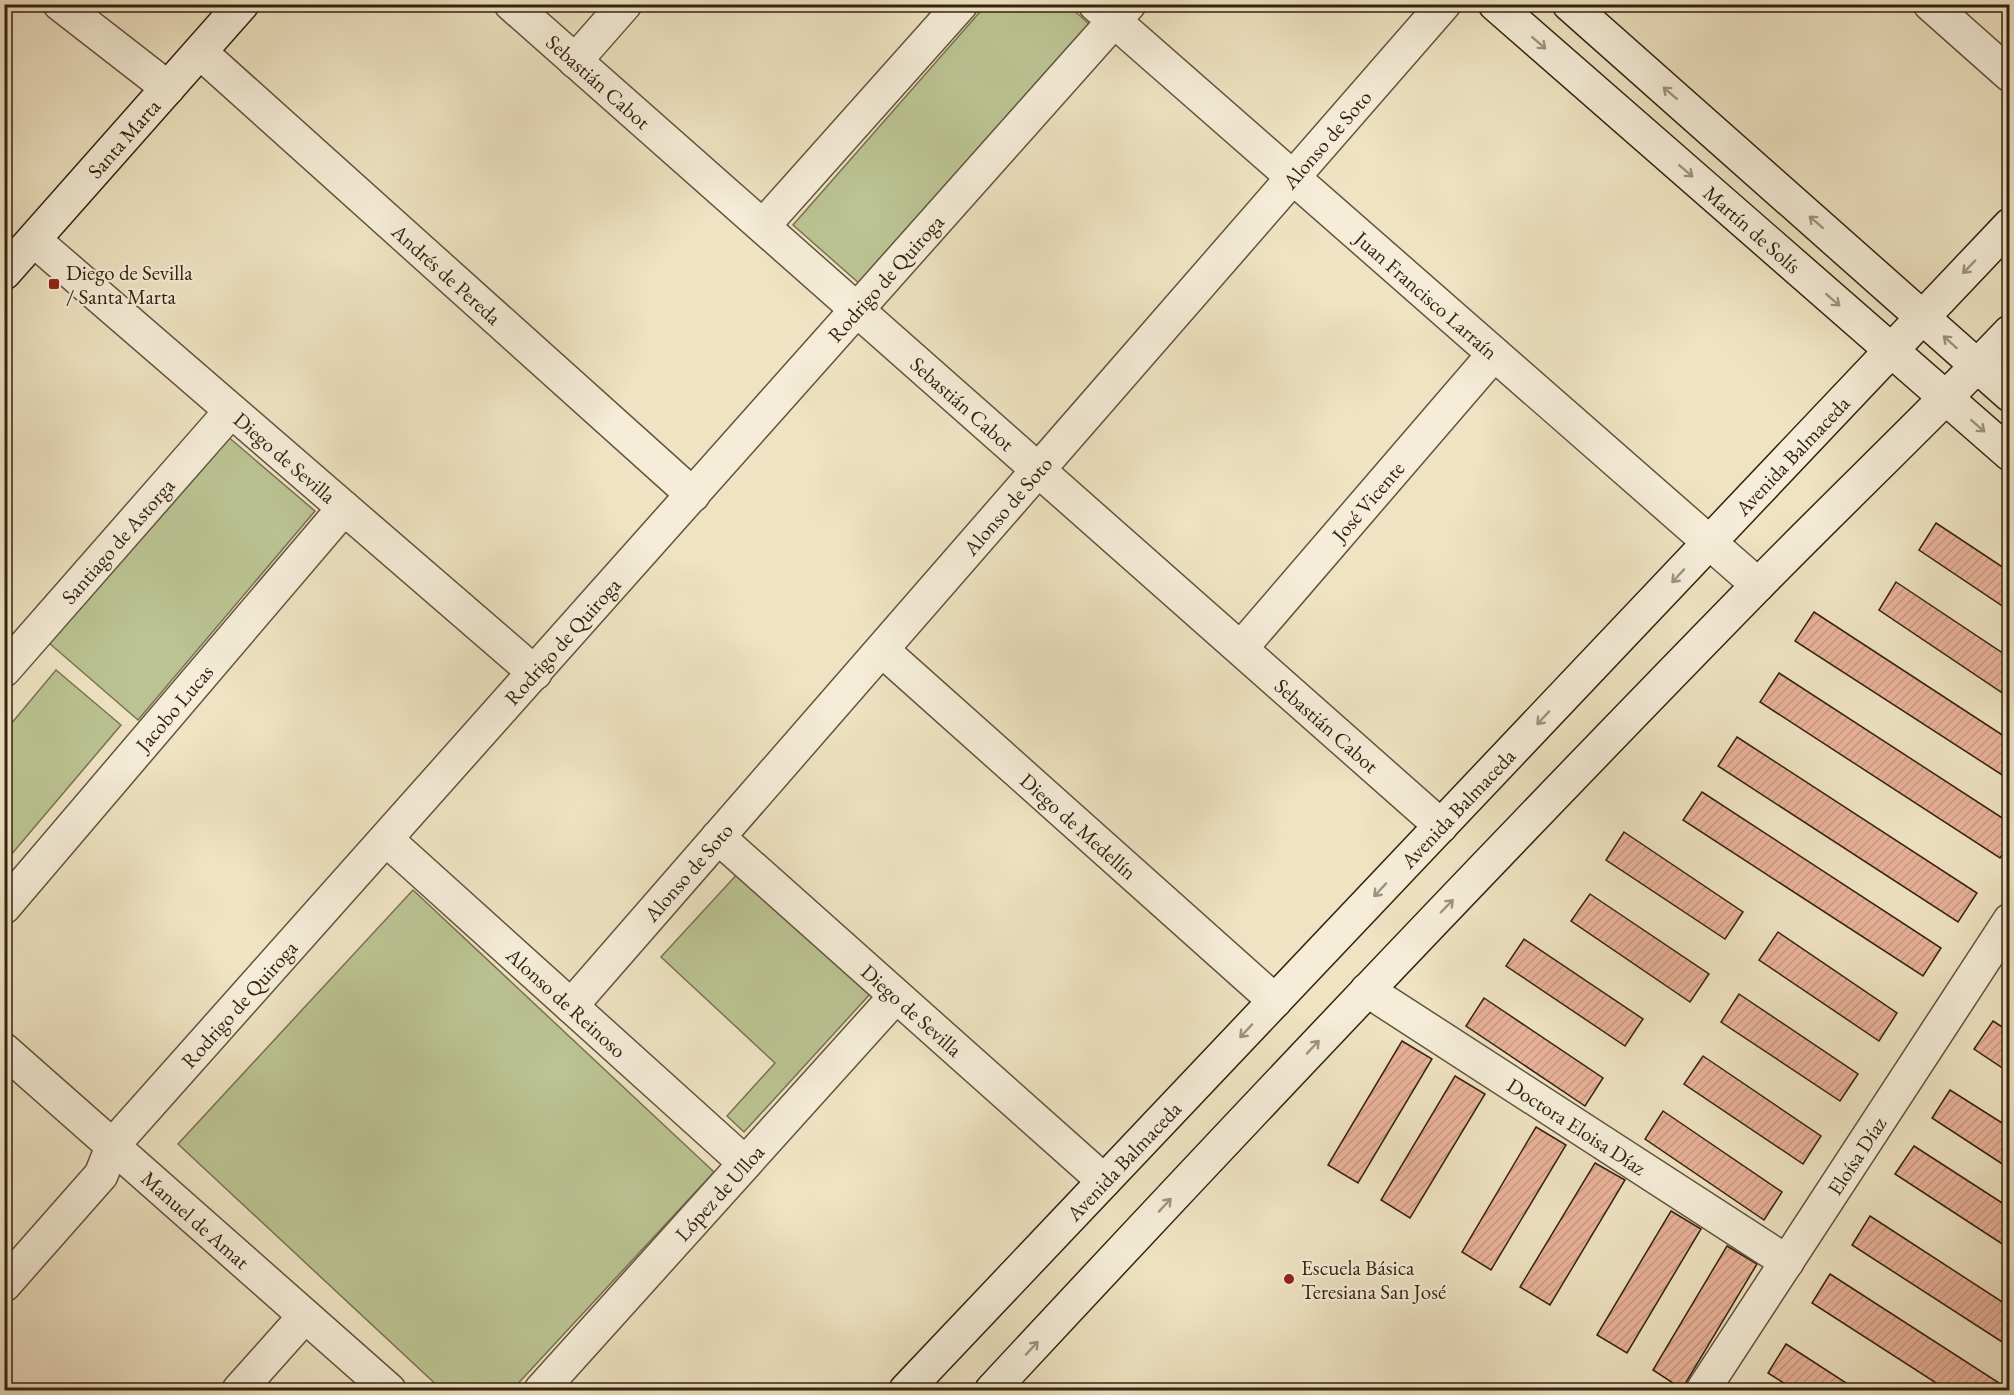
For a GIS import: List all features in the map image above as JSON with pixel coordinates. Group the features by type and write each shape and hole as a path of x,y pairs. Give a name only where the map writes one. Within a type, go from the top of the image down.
{"street":[{"path":"60,4 168,88"},
{"name":"Santa Marta","path":"14,258 242,4"},
{"name":"Sebastián Cabot","path":"512,4 1441,826"},
{"path":"575,61 625,4"},
{"path":"762,226 961,4"},
{"name":"Alonso de Soto","path":"571,1006 1444,4"},
{"name":"Martín de Solís","path":"1495,4 2010,454"},
{"path":"1569,4 2010,395"},
{"path":"1930,4 2010,75"},
{"name":"Juan Francisco Larraín","path":"1113,10 1293,178 1758,585"},
{"name":"Rodrigo de Quiroga","path":"4,1285 101,1175 113,1145 858,310 1113,10"},
{"name":"Andrés de Pereda","path":"200,52 693,495"},
{"name":"Avenida Balmaceda","path":"906,1390 2010,225"},
{"name":"Diego de Sevilla","path":"14,258 231,411 535,673"},
{"path":"992,1390 1366,990 1758,585 1946,399 2010,332"},
{"name":"José Vicente","path":"1241,648 1494,354"},
{"name":"Santiago de Astorga","path":"4,670 231,411"},
{"name":"Jacobo Lucas","path":"4,907 344,508"},
{"name":"Diego de Medellín","path":"882,650 1275,1001"},
{"name":"Diego de Sevilla","path":"718,837 1104,1181"},
{"name":"Alonso de Reinoso","path":"387,840 745,1163"},
{"name":"Eloísa Díaz","path":"1703,1390 2010,920"},
{"name":"Doctora Eloisa Díaz","path":"1366,990 1787,1262"},
{"name":"López de Ulloa","path":"541,1390 896,996"},
{"name":"Manuel de Amat","path":"4,1050 389,1390"},
{"path":"239,1390 305,1316"}],"green space":[{"path":"986,5 1068,5 1089,24 861,285 793,225"},
{"path":"226,435 315,511 138,720 49,643"},
{"path":"56,670 121,725 5,862 5,731"},
{"path":"740,871 871,993 744,1132 727,1116 775,1063 661,957"},
{"path":"413,890 714,1172 512,1390 442,1390 178,1144"}],"building":[{"path":"1936,523 2010,572 2010,611 1919,550"},
{"path":"1896,582 2010,658 2010,698 1879,610"},
{"path":"1814,612 2010,740 2010,780 1795,641"},
{"path":"1779,673 2010,823 2010,843 2000,858 1760,702"},
{"path":"1737,737 1977,893 1958,922 1718,766"},
{"path":"1702,792 1941,948 1923,976 1683,820"},
{"path":"1624,832 1743,912 1725,939 1606,860"},
{"path":"1590,894 1709,974 1690,1002 1571,921"},
{"path":"1778,932 1897,1013 1879,1041 1759,960"},
{"path":"1524,939 1643,1019 1625,1046 1506,966"},
{"path":"1739,994 1858,1074 1840,1101 1721,1022"},
{"path":"1484,998 1603,1078 1585,1106 1466,1026"},
{"path":"1993,1021 2010,1032 2010,1073 1974,1049"},
{"path":"1402,1041 1432,1059 1358,1183 1328,1165"},
{"path":"1703,1056 1821,1136 1803,1164 1684,1084"},
{"path":"1455,1076 1485,1094 1410,1218 1381,1200"},
{"path":"1950,1090 2010,1128 2010,1169 1932,1118"},
{"path":"1663,1111 1782,1192 1764,1220 1645,1139"},
{"path":"1536,1127 1566,1145 1491,1270 1462,1252"},
{"path":"1914,1146 2010,1208 2010,1249 1895,1174"},
{"path":"1595,1163 1625,1180 1550,1305 1520,1287"},
{"path":"1671,1211 1701,1229 1627,1353 1597,1335"},
{"path":"1870,1216 2010,1307 2010,1347 1852,1245"},
{"path":"1727,1246 1757,1264 1682,1389 1653,1370"},
{"path":"1830,1274 2010,1390 1947,1390 1812,1303"},
{"path":"1786,1344 1857,1390 1795,1390 1768,1373"}],"place":[{"name":"Diego de Sevilla / Santa Marta","path":"54,284"},
{"name":"Escuela Básica Teresiana San José","path":"1289,1279"}]}
